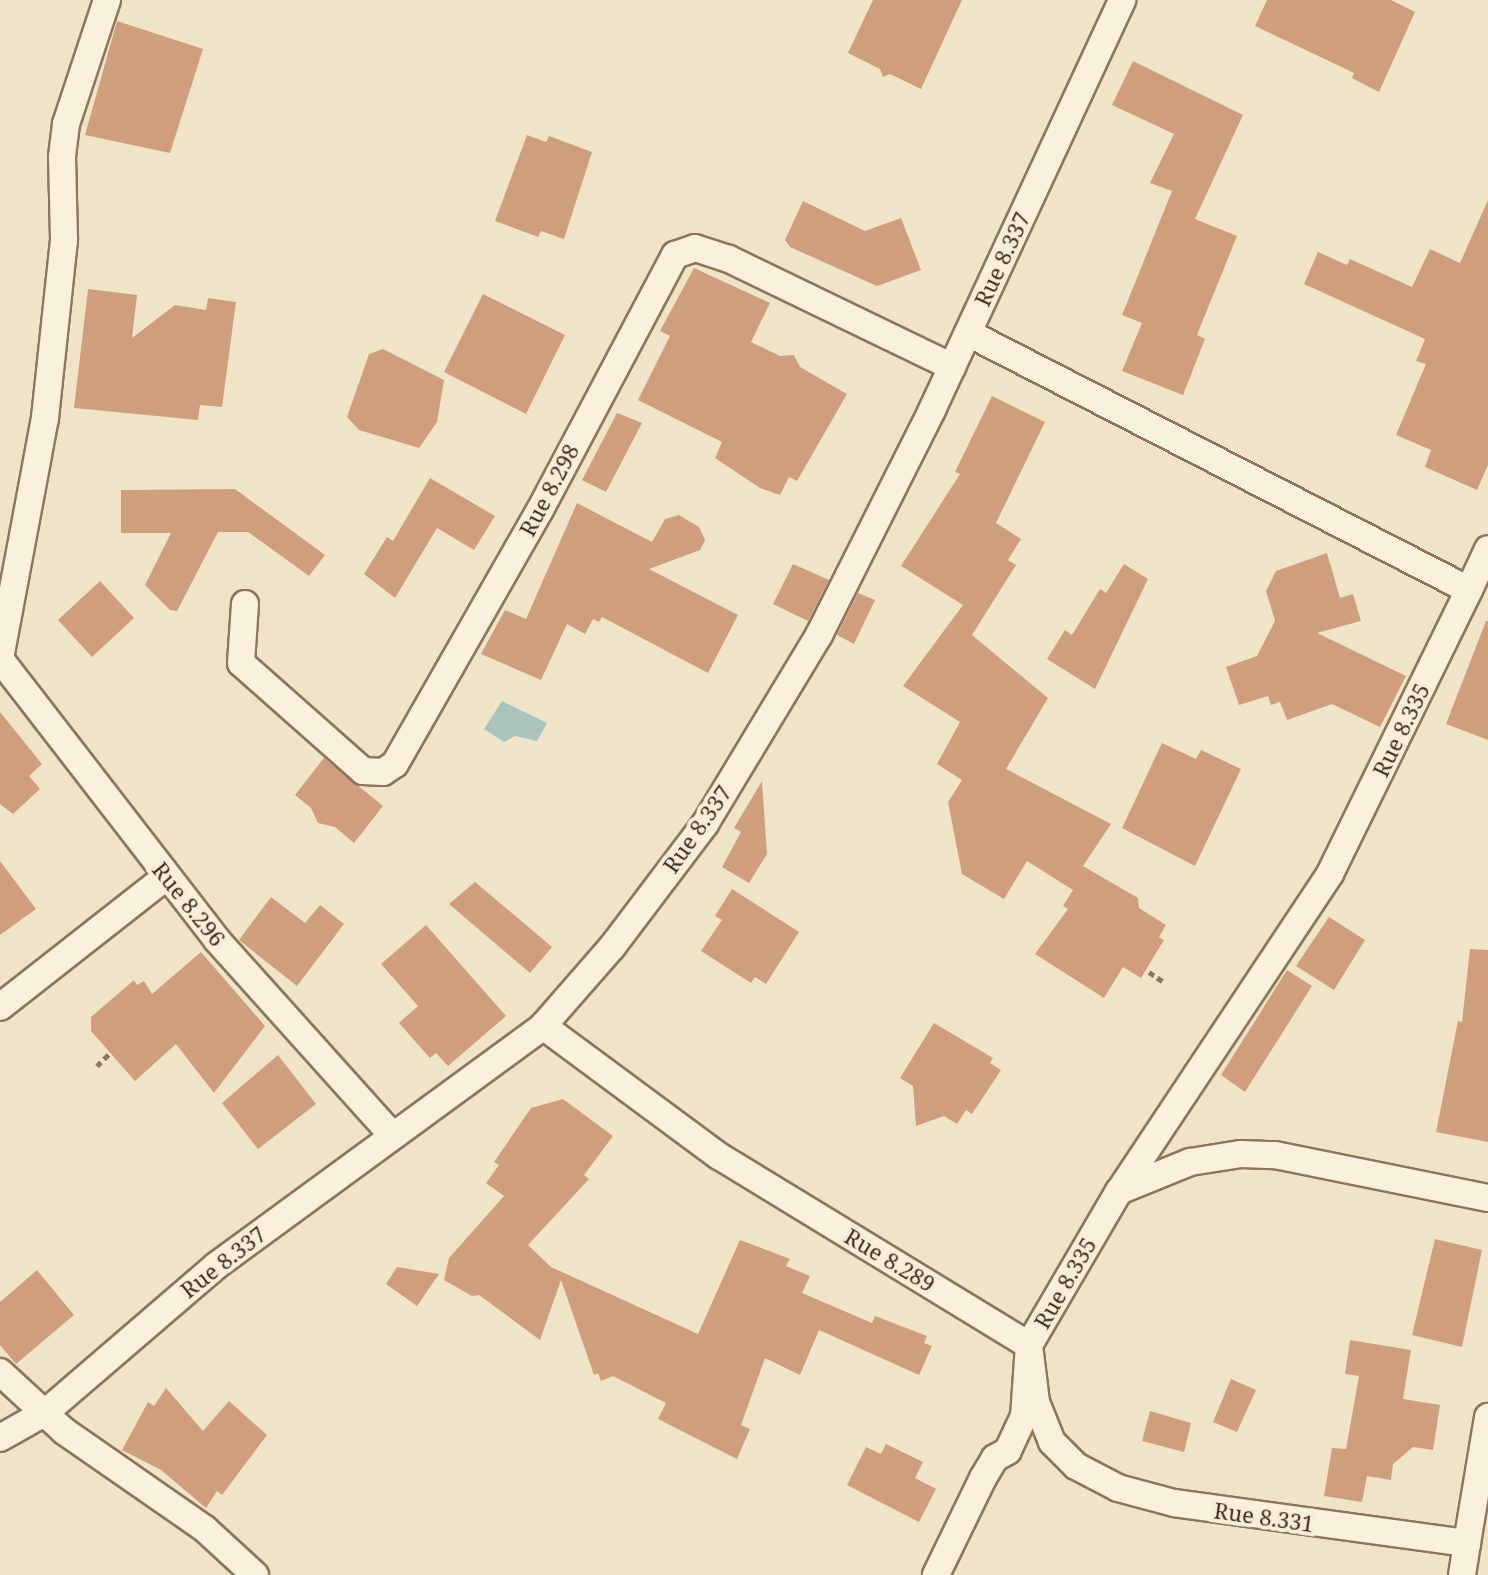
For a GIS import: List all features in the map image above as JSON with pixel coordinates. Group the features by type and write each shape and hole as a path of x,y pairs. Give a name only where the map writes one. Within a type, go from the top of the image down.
{"street":[{"path":"0,659 45,418 64,240 62,157 66,124 107,0"},
{"name":"Rue 8.337","path":"0,1438 46,1412 217,1265 543,1026 612,947 705,824 819,635 952,367 1122,0"},
{"name":"Rue 8.298","path":"245,604 241,663 363,771 383,772 395,764 540,510 675,255 695,248 729,259 952,367"},
{"path":"968,333 1469,590"},
{"name":"Rue 8.335","path":"1029,1345 1119,1191 1330,874 1488,549"},
{"name":"Rue 8.296","path":"0,659 166,877 392,1135"},
{"path":"0,1007 166,877"},
{"name":"Rue 8.289","path":"543,1026 719,1156 1029,1345"},
{"path":"1119,1191 1190,1162 1241,1154 1275,1155 1488,1198"},
{"path":"936,1575 983,1478 995,1458 1008,1451 1024,1416 1029,1345"},
{"name":"Rue 8.331","path":"1029,1345 1036,1402 1052,1442 1076,1466 1118,1488 1174,1503 1284,1521 1467,1543"},
{"path":"0,1372 64,1431 205,1529 255,1575"},
{"path":"1462,1575 1488,1417"}],"path":[{"path":"1149,972 1164,982"},
{"path":"97,1066 110,1053"}],"water":[{"path":"502,701 547,723 537,741 515,736 504,742 484,729"}],"building":[{"path":"873,0 962,0 921,89 890,74 883,77 880,69 848,53"},
{"path":"1267,0 1391,0 1415,12 1379,92 1352,78 1354,73 1255,26"},
{"path":"117,21 203,49 170,153 85,135"},
{"path":"1133,61 1243,115 1195,219 1237,236 1197,335 1205,339 1183,395 1122,371 1142,323 1122,315 1172,191 1150,183 1174,134 1112,105"},
{"path":"527,135 546,142 549,136 592,152 564,239 541,231 538,237 495,221"},
{"path":"1488,200 1488,465 1477,490 1425,467 1431,450 1396,435 1426,364 1416,361 1425,339 1304,284 1318,252 1347,265 1350,259 1412,287 1430,249 1460,263"},
{"path":"803,201 865,231 901,218 921,270 877,286 790,247 785,240"},
{"path":"694,268 770,303 751,342 780,356 794,355 800,367 847,394 797,481 789,477 780,495 760,488 715,458 722,442 638,400 670,336 660,331"},
{"path":"88,289 137,295 132,338 175,305 206,310 208,298 236,302 222,407 200,405 198,420 74,408"},
{"path":"483,294 565,335 526,414 444,372"},
{"path":"383,349 444,380 437,422 419,448 359,430 347,417 369,354"},
{"path":"992,396 1045,422 996,523 1021,539 1008,560 1016,565 972,635 1048,698 1006,769 1111,824 1083,866 1138,898 1139,908 1166,925 1159,937 1164,940 1141,978 1123,967 1104,998 1035,954 1068,909 1063,906 1073,890 1027,861 1004,899 962,874 948,802 962,780 937,764 960,722 903,686 963,605 901,566 960,474 955,472"},
{"path":"617,413 642,423 606,492 582,480"},
{"path":"430,478 495,516 474,550 437,528 395,598 364,574 387,537 393,541"},
{"path":"235,489 325,555 309,576 248,532 218,532 177,611 170,610 145,585 171,533 121,533 121,490"},
{"path":"577,503 652,542 665,519 679,515 699,527 705,540 700,550 649,569 738,615 708,673 602,617 599,622 593,619 585,634 567,624 541,680 481,654 505,610 526,619"},
{"path":"1327,553 1340,598 1353,594 1361,621 1317,633 1406,676 1380,727 1332,704 1287,720 1280,702 1271,705 1268,696 1239,705 1226,667 1257,656 1275,621 1266,591 1276,571"},
{"path":"793,564 829,580 808,621 773,604"},
{"path":"1124,564 1148,579 1095,689 1047,659 1065,630 1072,635 1100,589 1106,593"},
{"path":"100,581 134,618 92,657 58,620"},
{"path":"858,593 875,600 854,644 837,635"},
{"path":"1488,621 1488,740 1446,724"},
{"path":"0,712 42,764 29,776 40,789 13,814 0,804"},
{"path":"1162,743 1196,759 1201,750 1241,769 1195,866 1122,828"},
{"path":"324,758 383,806 354,843 335,827 318,823 311,808 295,795"},
{"path":"762,781 767,854 749,883 722,867 741,832 734,828"},
{"path":"0,861 36,909 0,935"},
{"path":"475,882 552,947 530,973 449,904"},
{"path":"732,889 799,932 766,984 755,977 751,983 701,951 722,920 715,916"},
{"path":"271,897 305,923 320,905 344,924 297,986 239,940"},
{"path":"1329,917 1365,940 1334,990 1296,966"},
{"path":"426,925 506,1016 448,1066 436,1053 430,1058 399,1023 418,1006 381,964"},
{"path":"1470,949 1488,950 1488,1142 1436,1132 1458,1021 1462,1022"},
{"path":"201,952 265,1026 214,1093 176,1044 135,1081 91,1031 91,1017 134,980 137,985 144,981 152,994"},
{"path":"1287,970 1312,986 1245,1092 1221,1075"},
{"path":"934,1023 993,1058 990,1063 1001,1070 972,1114 966,1110 957,1124 944,1116 916,1126 913,1086 900,1078"},
{"path":"278,1055 316,1104 258,1149 222,1103"},
{"path":"563,1099 613,1136 584,1175 589,1179 528,1245 551,1267 698,1334 740,1240 790,1259 786,1266 810,1276 802,1293 872,1323 875,1316 927,1336 924,1343 932,1346 919,1375 819,1330 800,1375 765,1358 741,1425 750,1429 737,1459 658,1419 666,1403 613,1376 601,1381 598,1373 594,1375 561,1280 540,1340 479,1295 472,1296 444,1280 449,1258 504,1196 486,1183 499,1165 494,1162 531,1108"},
{"path":"1435,1239 1482,1250 1462,1347 1412,1335"},
{"path":"397,1267 439,1274 417,1306 386,1284"},
{"path":"37,1270 74,1315 16,1364 0,1345 0,1302"},
{"path":"1350,1340 1411,1350 1403,1399 1440,1405 1433,1450 1413,1447 1393,1464 1391,1480 1367,1476 1362,1502 1324,1496 1332,1448 1346,1449 1359,1376 1345,1374"},
{"path":"1231,1379 1256,1390 1237,1432 1213,1422"},
{"path":"166,1388 203,1431 229,1401 267,1435 222,1495 217,1491 206,1508 161,1470 122,1450 148,1402 154,1406"},
{"path":"1150,1411 1191,1423 1184,1452 1142,1441"},
{"path":"886,1444 923,1462 915,1478 936,1489 919,1522 847,1485 866,1447 881,1454"}]}
